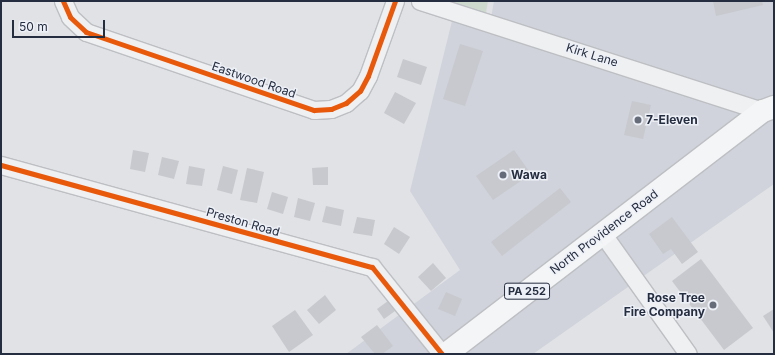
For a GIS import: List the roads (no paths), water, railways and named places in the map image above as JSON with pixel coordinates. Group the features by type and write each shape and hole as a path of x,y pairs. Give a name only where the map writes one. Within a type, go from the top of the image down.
{"main road":[{"name":"North Providence Road","path":"446,354 602,233 768,109 774,90"}],"street":[{"name":"Eastwood Road","path":"63,1 70,17 86,32 298,106 314,110 330,109 346,103 360,91 368,76 395,1"},
{"name":"Kirk Lane","path":"420,1 768,109"},
{"name":"Preston Road","path":"1,165 372,267 442,354"},
{"path":"602,233 688,354"}],"place":[{"name":"7-Eleven","path":"638,120"},
{"name":"Wawa","path":"503,175"},
{"name":"Rose Tree Fire Company","path":"713,305"}]}
